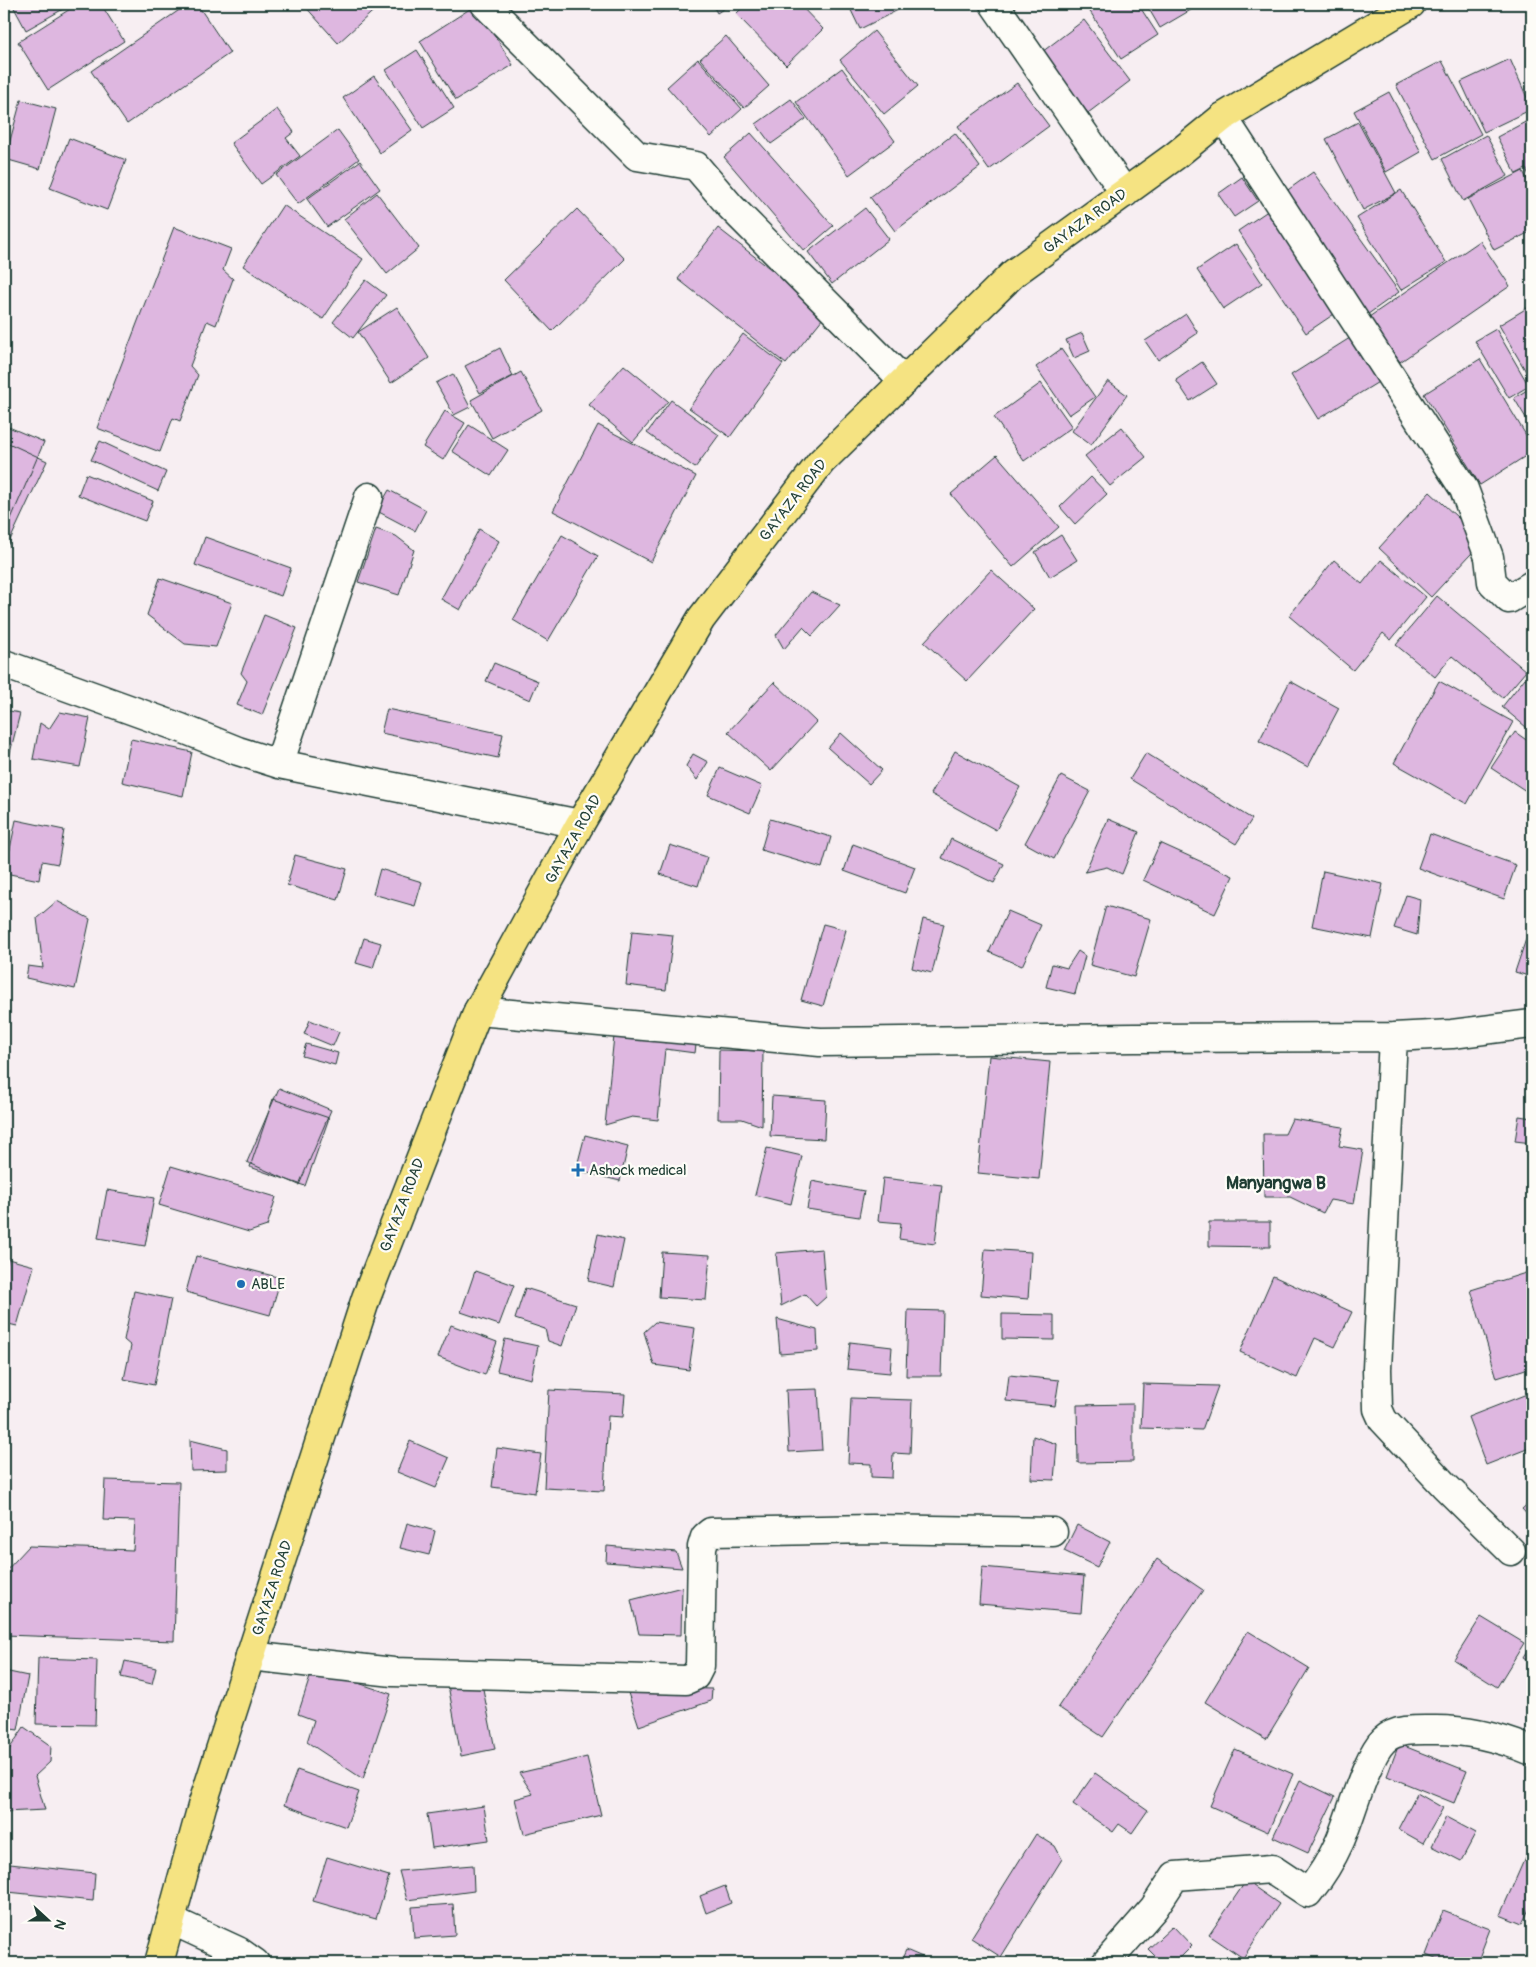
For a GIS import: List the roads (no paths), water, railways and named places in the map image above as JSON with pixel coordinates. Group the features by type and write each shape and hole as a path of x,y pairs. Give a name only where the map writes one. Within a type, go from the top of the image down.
{"main road":[{"name":"GAYAZA ROAD","path":"159,1963 202,1806 366,1298 478,1011 580,824 701,619 822,462 1014,274 1125,193 1224,117 1411,4"}],"street":[{"path":"485,4 636,156 696,166 731,207 904,381"},
{"path":"994,4 1125,193"},
{"path":"1224,117 1464,489 1489,558 1492,582 1509,599 1532,585"},
{"path":"279,764 369,497"},
{"path":"4,664 181,728 238,751 279,764 580,824"},
{"path":"478,1011 820,1042 1393,1037 1452,1034 1532,1024"},
{"path":"1393,1037 1377,1369 1378,1409 1383,1420 1511,1552"},
{"path":"250,1656 393,1672 686,1680 695,1676 700,1666 702,1547 705,1537 711,1532 872,1528 1053,1532"},
{"path":"1106,1963 1154,1908 1175,1876 1272,1869 1308,1894 1323,1874 1336,1849 1374,1752 1385,1739 1407,1730 1462,1730 1515,1744 1532,1751"},
{"path":"172,1920 238,1951 254,1963"}],"place":[{"name":"Ashock medical","path":"578,1170"},
{"name":"ABLE","path":"241,1284"}],"district":[{"name":"Manyangwa B","path":"1276,1183"}]}
